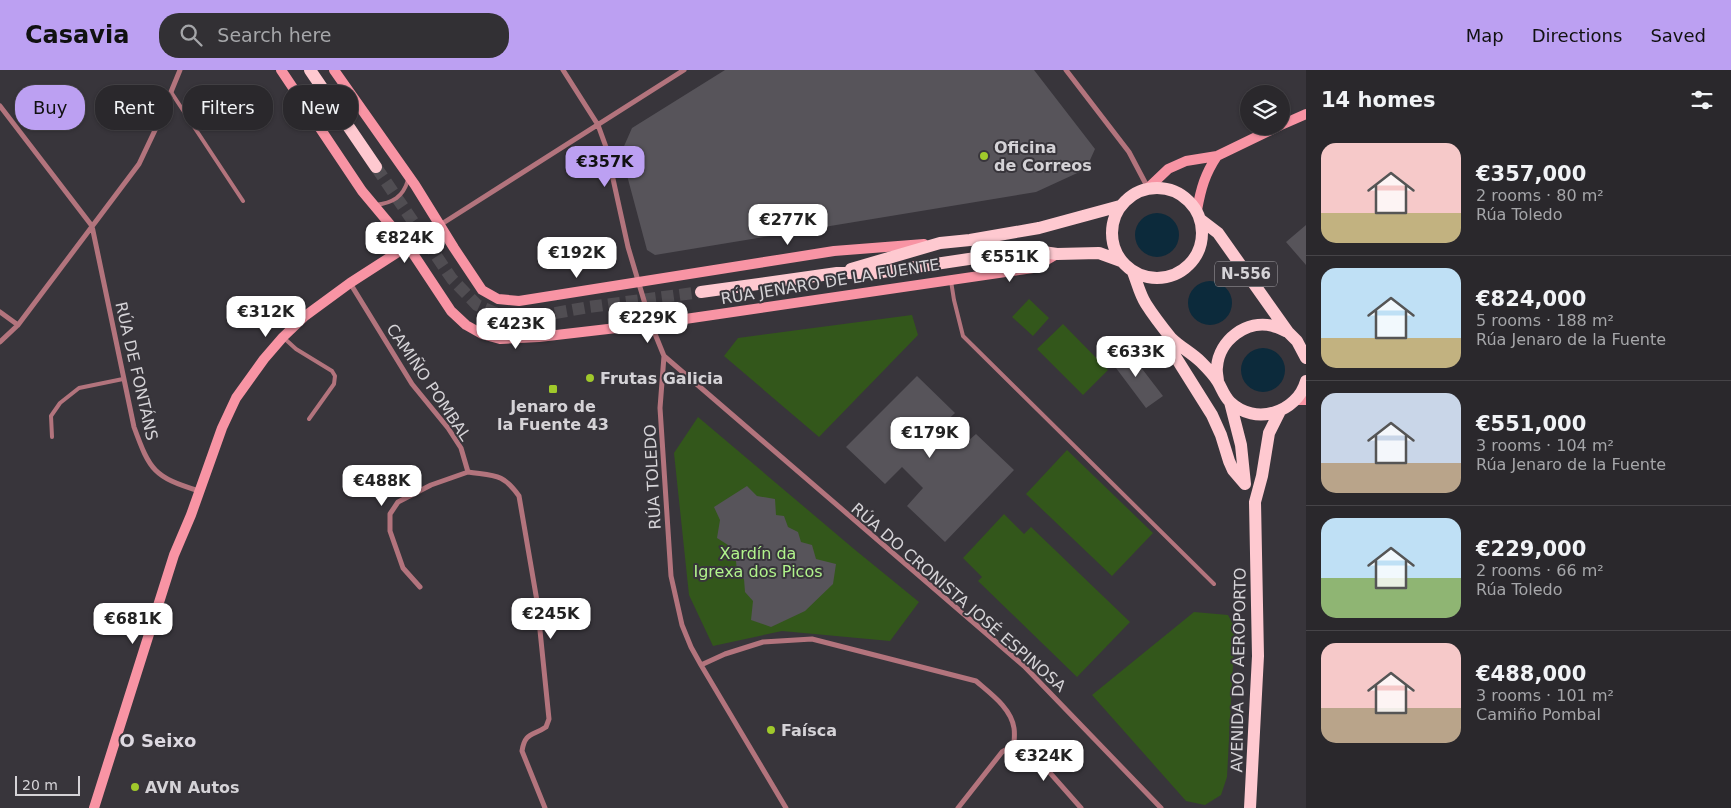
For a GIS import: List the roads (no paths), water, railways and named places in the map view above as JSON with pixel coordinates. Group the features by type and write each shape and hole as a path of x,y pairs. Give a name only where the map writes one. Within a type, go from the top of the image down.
{"main road":[{"name":"RÚA JENARO DE LA FUENTE","path":"281,70 373,205 408,246 451,311 466,325 482,334 500,339 539,337 651,324 1033,268 1057,254"},
{"path":"310,70 376,167"},
{"name":"RÚA JENARO DE LA FUENTE","path":"334,70 409,177 482,290 498,299 519,301 834,251 970,240 1039,228 1120,206"},
{"path":"1290,121 1306,114"},
{"path":"1148,188 1168,169 1186,161 1217,156 1261,135"},
{"path":"1199,215 1181,194 1171,189 1159,187 1137,192 1120,206 1114,216 1111,227 1115,251 1121,261 1133,272 1146,277 1160,278 1173,275 1185,269 1194,259 1200,247 1203,233 1199,215 1200,188 1206,173 1217,156"},
{"name":"N-556","path":"1199,215 1218,233 1288,332"},
{"path":"94,808 174,556 222,428 236,398 264,359 304,316 350,283 440,225"},
{"name":"RÚA JENARO DE LA FUENTE","path":"836,273 940,243"},
{"name":"RÚA JENARO DE LA FUENTE","path":"836,273 874,273 1029,250 1057,254 1098,253 1121,261"},
{"path":"1133,272 1146,303 1172,339 1200,361 1218,382 1230,402 1241,410 1253,414 1267,415 1280,411 1301,400 1306,380"},
{"path":"701,292 836,273"},
{"path":"1218,382 1217,367 1220,351 1229,338 1242,329 1257,324 1273,325 1288,332 1297,341 1305,354"},
{"path":"1172,339 1175,356 1212,415 1233,470 1245,484"},
{"name":"AVENIDA DO AEROPORTO","path":"1230,402 1241,445 1245,484 1254,502"},
{"name":"AVENIDA DO AEROPORTO","path":"1250,808 1258,656 1258,582 1254,502 1262,476 1269,433 1280,411"}],"street":[{"path":"173,87 180,70"},
{"name":"RÚA TOLEDO","path":"563,70 598,125 606,147 628,246 651,324 664,356 660,408 671,576 682,625 701,665 786,808"},
{"path":"440,225 684,70"},
{"path":"1066,70 1129,152 1148,188"},
{"path":"0,106 92,226"},
{"path":"0,342 18,325 118,193 139,164 155,130"},
{"name":"RÚA DE FONTÁNS","path":"92,226 123,379 134,428 142,451 153,470 173,483 199,491"},
{"name":"CAMIÑO POMBAL","path":"350,283 412,384 448,428 461,448 468,472"},
{"path":"0,312 18,325"},
{"name":"RÚA DO CRONISTA JOSÉ ESPINOSA","path":"664,356 1024,666 1161,808"},
{"path":"420,587 403,568 390,531 390,514 398,502 431,485 468,472 502,477 510,483 519,496 537,601 549,719 546,727 528,736 522,751 545,808"},
{"path":"701,665 725,654 763,642 812,639 976,681 992,694 1010,714 1015,729 1014,745"},
{"path":"958,808 1002,752 1014,745 1024,747 1036,757 1081,808"}],"lane":[{"path":"173,95 243,200"},
{"path":"373,205 389,203 402,195 409,177"},
{"path":"951,279 963,336 1214,584"},
{"path":"283,337 296,349 332,371 335,376 334,384 309,419"},
{"path":"52,437 51,416 60,403 79,388 123,379"}],"water":[{"path":"1161,213 1173,219 1178,226 1178,244 1173,251 1166,256 1153,257 1145,254 1138,247 1135,231 1138,223 1145,216"},
{"path":"1214,281 1226,287 1231,294 1231,312 1226,319 1219,324 1206,325 1198,322 1191,315 1188,299 1191,291 1198,284"},
{"path":"1267,348 1279,354 1284,361 1284,379 1279,386 1272,391 1259,392 1251,389 1244,382 1241,366 1244,358 1251,351"}],"tunnel":[{"path":"376,167 452,279 477,305 502,316 533,317 589,307 701,292"}],"place":[{"name":"Oficina de Correos","path":"984,156"},
{"name":"Frutas Galicia","path":"590,378"},
{"name":"Jenaro de la Fuente 43","path":"553,389"},
{"name":"Faísca","path":"771,730"},
{"name":"AVN Autos","path":"135,787"}],"district":[{"name":"O Seixo","path":"158,741"}],"park label":[{"name":"Xardín da Igrexa dos Picos","path":"758,562"}]}
